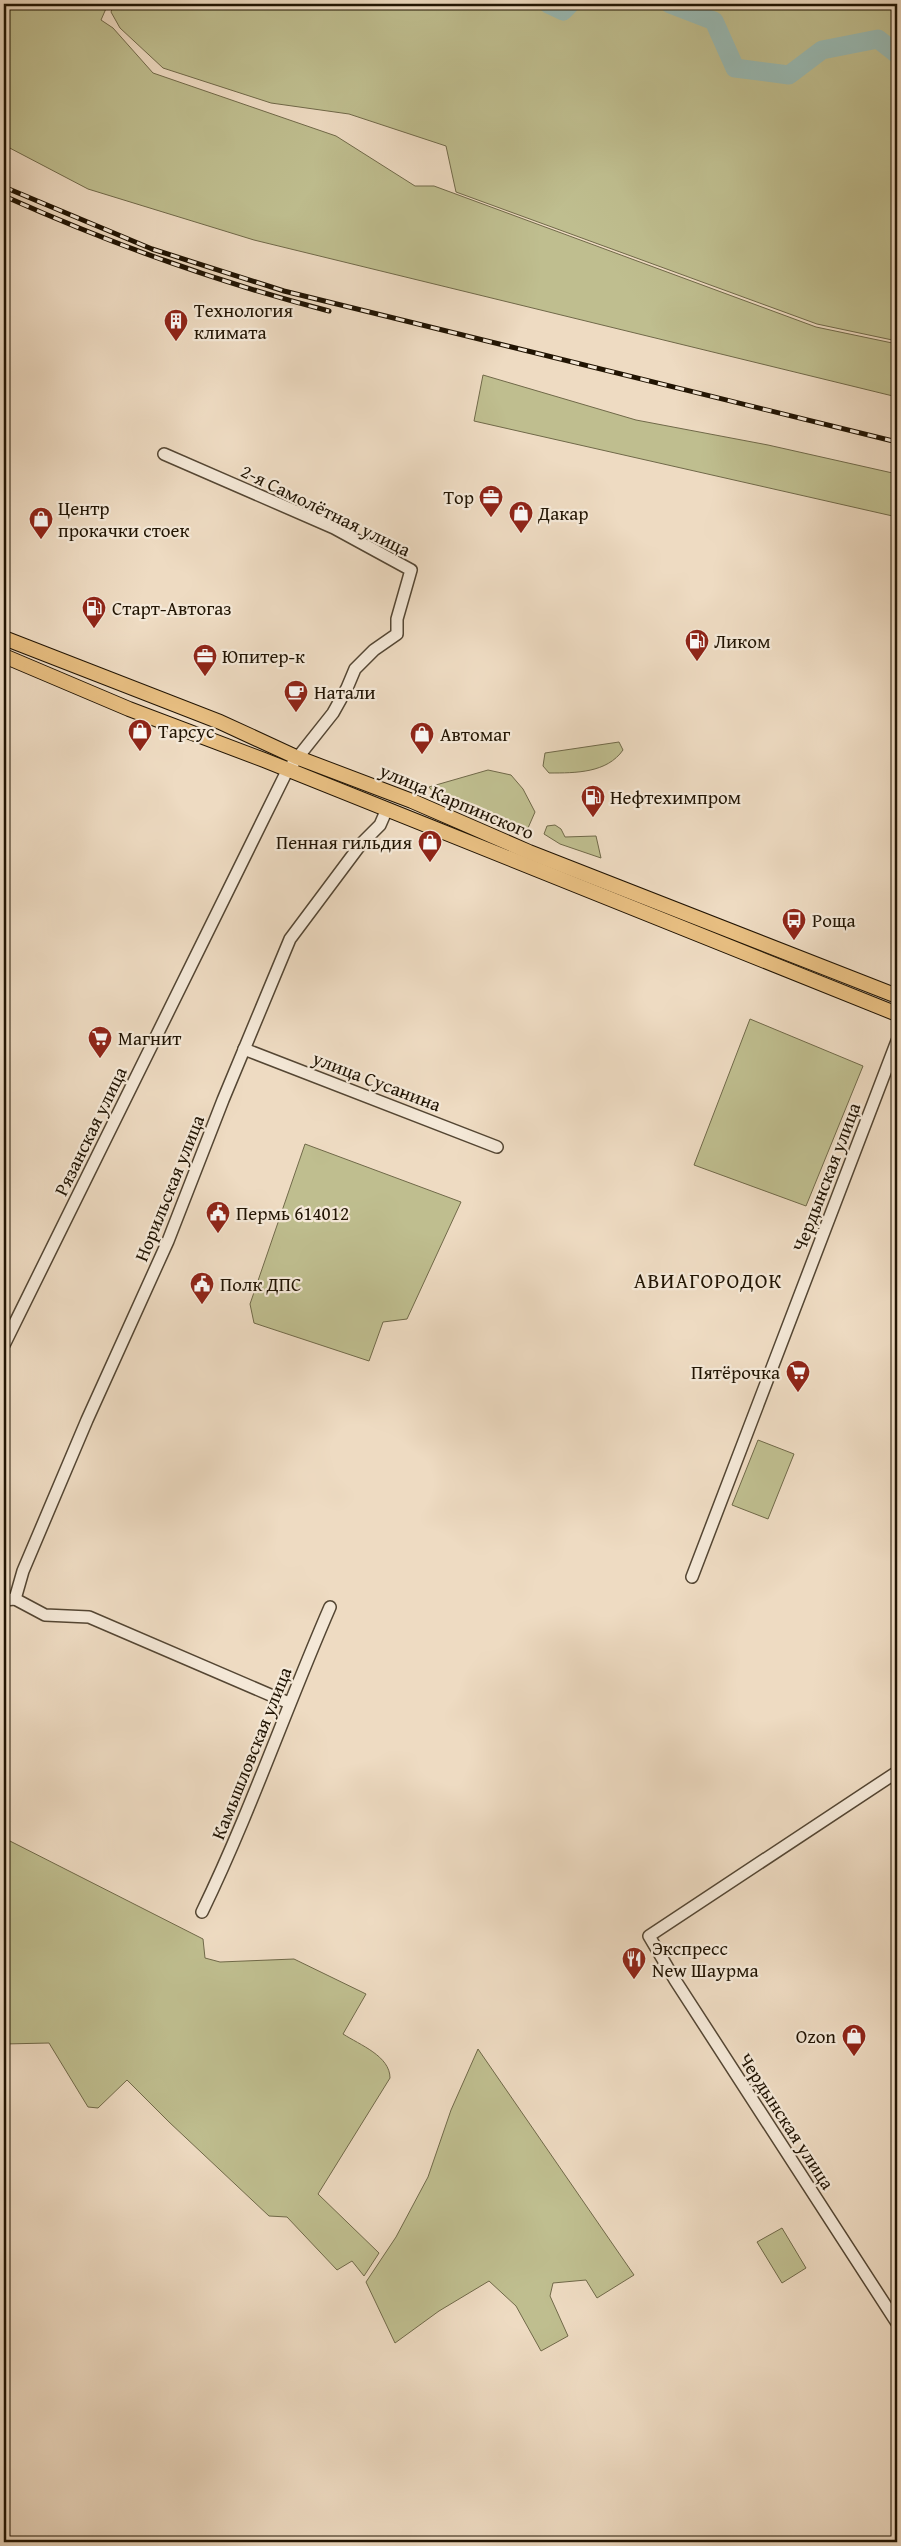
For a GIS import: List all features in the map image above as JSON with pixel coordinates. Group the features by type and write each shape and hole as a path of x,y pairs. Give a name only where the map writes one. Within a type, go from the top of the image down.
{"main road":[{"name":"улица Карпинского","path":"4,638 220,722 296,757 412,801 529,852 897,996"},
{"name":"улица Карпинского","path":"4,656 117,704 386,809 897,1014"},
{"path":"117,704 126,704 131,699 131,693 124,684"},
{"path":"612,900 621,895 618,886"},
{"path":"651,915 650,909 652,904 658,902"}],"street":[{"name":"2-я Самолётная улица","path":"164,454 334,528 412,570 397,619 397,634"},
{"name":"Рязанская улица","path":"4,1346 287,771 296,757 333,713 348,688 355,669 374,650 397,634"},
{"name":"Норильская улица","path":"9,1599 168,1241 290,939 361,844 380,825 386,809"},
{"name":"Чердынская улица","path":"692,1577 897,1041"},
{"name":"улица Сусанина","path":"244,1049 497,1147"},
{"path":"9,1599 45,1615 89,1617 289,1703"},
{"name":"Камышловская улица","path":"202,1912 224,1867 289,1703 330,1607"},
{"name":"Чердынская улица","path":"897,1772 649,1936 680,1988 897,2323"}],"shaded area":[{"path":"4,4 108,4 101,20 113,28 153,73 336,136 415,186 434,186 816,327 897,344 897,397 254,240 88,189 4,145"},
{"path":"114,4 897,4 897,341 817,324 456,192 446,146 349,114 271,103 163,68 120,28 111,12"},
{"path":"483,375 636,420 768,445 897,474 897,517 474,421"},
{"path":"619,742 623,750 616,758 600,767 580,772 549,773 543,766 545,753"},
{"path":"488,770 511,775 523,789 535,812 528,828 519,830 438,798 429,787"},
{"path":"555,825 561,829 565,837 596,836 601,858 560,844 544,834 547,826"},
{"path":"750,1019 863,1066 806,1206 694,1165"},
{"path":"305,1144 461,1202 407,1319 383,1322 369,1361 254,1323 250,1304"},
{"path":"758,1440 794,1454 768,1519 732,1505"},
{"path":"4,1838 203,1939 205,1958 220,1962 294,1959 366,1994 343,2034 380,2057 389,2070 390,2078 318,2194 379,2253 364,2276 352,2261 337,2270 287,2217 269,2216 127,2080 98,2108 88,2107 49,2043 4,2044"},
{"path":"478,2049 634,2275 597,2298 586,2280 553,2283 550,2296 568,2336 541,2351 516,2306 489,2281 439,2311 395,2343 366,2282 396,2237 428,2177 451,2110"},
{"path":"782,2228 806,2268 782,2283 757,2242"}],"waterway":[{"path":"548,4 563,11 570,4"},
{"path":"670,4 714,21 735,68 789,75 822,50 878,39 897,54"}],"railway":[{"path":"4,187 152,249 284,291 897,442"},
{"path":"4,196 83,230 164,260 287,300 329,311"}],"place":[{"name":"Технология климата","path":"176,342"},
{"name":"Тор","path":"491,518"},
{"name":"Дакар","path":"521,534"},
{"name":"Центр прокачки стоек","path":"41,540"},
{"name":"Старт-Автогаз","path":"94,629"},
{"name":"Ликом","path":"697,662"},
{"name":"Юпитер-к","path":"205,677"},
{"name":"Натали","path":"296,713"},
{"name":"Тарсус","path":"140,752"},
{"name":"Автомаг","path":"422,755"},
{"name":"Нефтехимпром","path":"593,818"},
{"name":"Пенная гильдия","path":"430,863"},
{"name":"Роща","path":"794,941"},
{"name":"Магнит","path":"100,1059"},
{"name":"Пермь 614012","path":"218,1234"},
{"name":"Полк ДПС","path":"202,1305"},
{"name":"Пятёрочка","path":"798,1393"},
{"name":"Экспресс New Шаурма","path":"634,1980"},
{"name":"Ozon","path":"854,2057"}],"district":[{"name":"АВИАГОРОДОК","path":"708,1280"}]}
